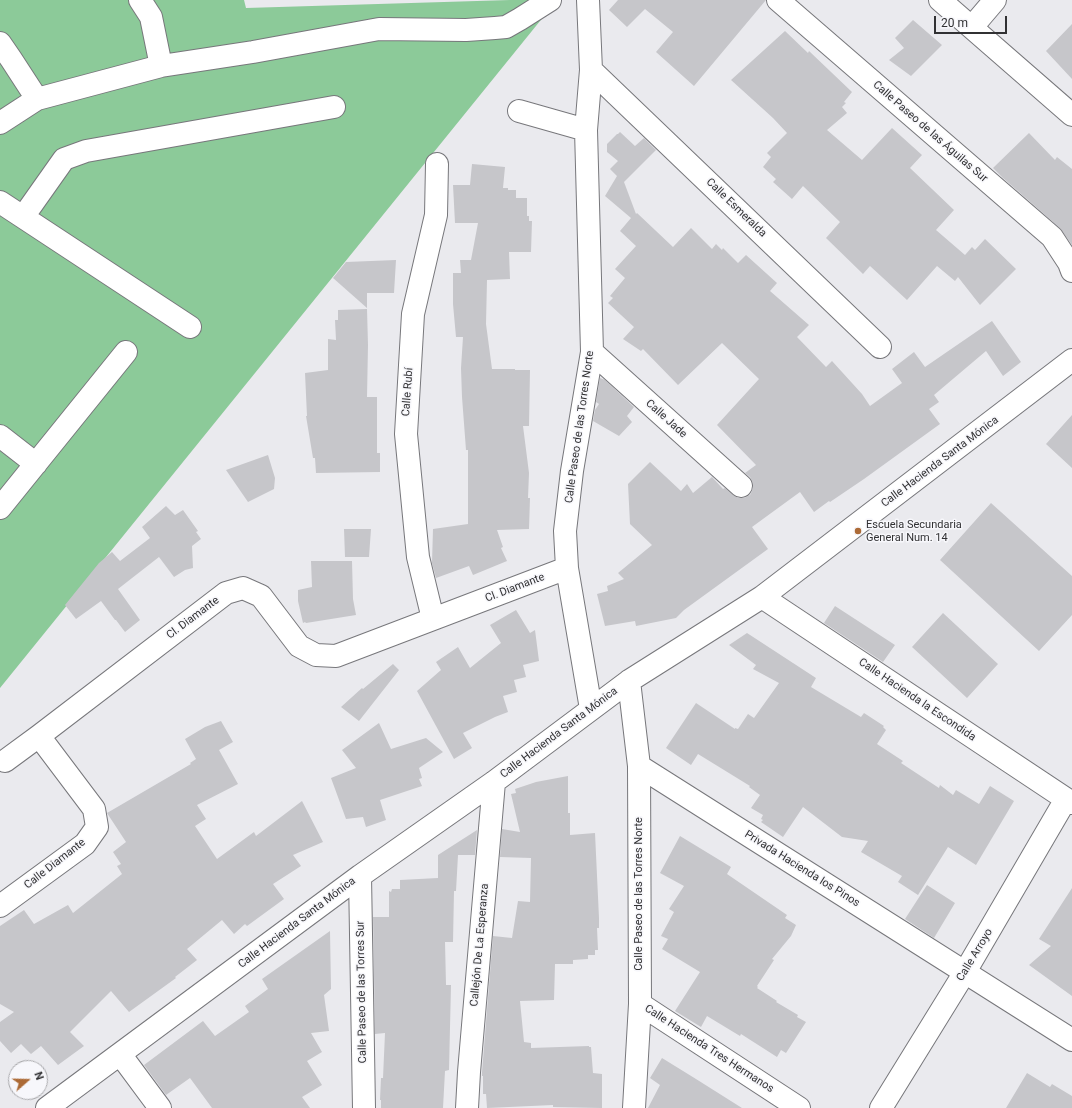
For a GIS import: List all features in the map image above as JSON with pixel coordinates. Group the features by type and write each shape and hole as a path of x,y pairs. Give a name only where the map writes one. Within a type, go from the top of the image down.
{"street":[{"path":"140,0 151,17 161,66"},
{"path":"0,123 37,99 161,66 253,52 379,29 466,30 506,27 550,0"},
{"name":"Calle Paseo de las Torres Norte","path":"588,0 591,70 586,130 592,352 572,471 565,531 567,568 591,709"},
{"name":"Calle Paseo de las Águilas Sur","path":"778,0 1052,237 1069,263 1072,271"},
{"path":"940,0 1072,115"},
{"path":"972,27 994,0"},
{"path":"0,43 37,99"},
{"name":"Calle Esmeralda","path":"591,70 880,347"},
{"path":"23,217 64,159 86,151 334,107"},
{"path":"519,111 586,130"},
{"name":"Calle Rubí","path":"433,619 418,557 406,434 413,314 436,215 437,164"},
{"path":"0,202 190,327"},
{"path":"0,508 126,352"},
{"name":"Calle Jade","path":"592,352 741,486"},
{"name":"Calle Hacienda Santa Mónica","path":"47,1108 360,876 494,782 629,681 762,597 1072,360"},
{"path":"0,436 36,464"},
{"name":"Cl. Diamante","path":"5,761 226,593 243,588 261,596 299,646 316,655 336,656 567,568"},
{"name":"Calle Hacienda la Escondida","path":"762,597 1069,801"},
{"name":"Calle Paseo de las Torres Norte","path":"629,681 639,766 640,1004 634,1108"},
{"name":"Calle Diamante","path":"0,906 85,844 97,828 94,809 39,736"},
{"name":"Privada Hacienda los Pinos","path":"639,766 1072,1040"},
{"name":"Callejón De La Esperanza","path":"467,1108 494,782"},
{"name":"Calle Arroyo","path":"881,1108 1069,801"},
{"name":"Calle Paseo de las Torres Sur","path":"360,876 364,1108"},
{"name":"Calle Hacienda Tres Hermanos","path":"640,1004 799,1108"},
{"path":"120,1054 160,1108"}],"green space":[{"path":"0,0 244,0 246,8 510,0 557,0 0,688"}],"building":[{"path":"618,0 766,0 694,86 656,52 673,32 645,9 627,27 609,10"},
{"path":"913,20 942,45 911,76 889,60 904,48 895,38"},
{"path":"1072,24 1072,79 1046,51"},
{"path":"785,31 808,53 809,51 852,92 842,107 847,113 827,130 862,160 892,128 922,155 910,168 954,210 936,230 965,255 972,247 975,250 985,239 1016,269 980,305 958,277 955,281 937,266 907,300 870,266 863,274 826,238 840,222 803,186 792,199 773,182 776,179 763,167 771,157 767,153 787,133 773,118 731,80"},
{"path":"620,132 635,146 644,138 656,150 624,182 636,214 637,213 673,247 691,228 712,249 716,244 722,250 723,248 738,263 746,255 777,283 770,291 809,325 797,337 826,367 832,361 862,394 870,406 902,383 892,369 914,352 925,367 992,321 1021,362 1003,376 986,351 934,395 939,402 929,409 940,424 864,479 814,512 800,492 752,527 768,549 684,610 676,618 636,626 635,621 605,626 597,594 608,591 607,586 624,579 618,573 652,545 630,524 628,484 650,462 681,491 687,484 693,493 712,477 723,489 725,488 738,498 744,498 750,495 753,489 753,483 750,477 745,473 756,465 717,425 759,379 722,343 678,385 643,349 641,351 623,339 634,327 608,303 613,298 610,296 625,278 615,269 636,246 620,231 631,218 605,196 617,176 610,169 618,161 607,152 607,144"},
{"path":"1029,133 1055,160 1057,157 1072,169 1072,245 1060,228 993,168"},
{"path":"472,164 505,167 503,188 508,188 508,190 516,190 516,198 527,198 527,216 529,216 529,221 532,221 531,252 509,252 510,279 487,280 486,324 492,369 530,370 529,426 523,426 529,473 529,529 497,530 503,547 501,548 507,561 473,575 469,566 436,578 432,563 433,529 468,524 468,450 466,450 461,368 463,337 456,337 453,304 453,273 461,273 460,260 471,260 478,223 455,223 453,185 470,185"},
{"path":"396,260 394,293 367,293 367,308 333,278 346,262"},
{"path":"367,309 367,397 377,397 377,453 380,453 380,472 316,473 315,458 313,458 306,416 305,373 328,370 328,339 336,340 335,320 338,320 338,310"},
{"path":"600,378 605,380 634,407 627,416 632,422 619,436 593,421 595,410 599,404 596,402"},
{"path":"1072,415 1072,468 1046,444"},
{"path":"268,455 275,478 274,489 248,502 226,470"},
{"path":"991,503 1072,576 1072,615 1039,651 940,560"},
{"path":"166,506 175,515 183,510 198,531 196,532 201,539 192,546 193,568 185,570 174,577 159,557 118,589 140,620 125,632 101,601 76,619 65,605 99,563 112,552 120,561 150,538 142,527"},
{"path":"344,529 371,529 369,557 345,557"},
{"path":"311,561 352,561 353,599 356,615 303,623 298,601 298,590 312,587"},
{"path":"835,606 895,645 883,662 824,623"},
{"path":"516,610 530,633 535,630 539,661 523,665 526,677 514,680 517,692 503,696 508,712 463,733 472,748 454,759 417,691 441,670 436,662 458,647 470,668 501,643 490,625"},
{"path":"943,613 998,664 967,698 912,647"},
{"path":"747,633 816,678 811,687 861,717 864,713 884,726 883,727 886,730 877,744 903,761 901,763 939,788 940,785 953,795 956,790 979,804 990,786 1014,801 976,865 948,847 918,895 898,882 902,876 861,852 868,841 842,837 803,807 783,837 761,822 763,820 761,819 763,815 751,808 760,795 749,787 750,786 698,754 691,765 666,748 696,703 735,729 738,729 748,714 754,718 779,683 753,669 756,665 729,645"},
{"path":"393,664 399,670 359,721 341,707 362,688 363,689"},
{"path":"221,721 233,742 219,750 238,784 197,805 206,819 195,826 217,859 254,832 256,836 302,801 323,842 293,855 301,866 273,884 284,899 247,926 245,924 234,934 222,920 187,949 197,960 175,977 176,978 129,1012 111,991 70,1032 84,1046 58,1065 41,1046 31,1054 21,1044 11,1053 0,1041 0,1022 14,1012 0,1004 0,926 24,910 34,924 68,905 73,913 122,874 117,866 121,864 113,852 126,842 107,813 191,764 190,763 196,759 185,739 205,727"},
{"path":"379,723 391,749 426,738 443,752 419,768 422,778 419,779 422,786 380,800 386,820 366,827 363,817 346,819 331,778 356,768 342,750"},
{"path":"568,776 568,813 570,813 570,835 595,833 599,918 599,928 597,928 598,950 595,950 595,955 588,955 588,959 573,960 573,964 555,964 554,1000 520,1001 524,1042 531,1043 531,1048 591,1047 593,1073 602,1074 602,1108 553,1107 553,1105 487,1108 486,1094 483,1094 482,1072 493,936 512,938 518,901 530,902 531,858 500,857 502,829 520,832 511,794 516,793 515,789 536,782"},
{"path":"477,830 475,855 458,855 456,891 454,891 453,942 445,942 446,985 451,985 449,1070 445,1071 443,1108 381,1108 381,1078 383,1078 385,1033 375,1034 373,917 389,917 389,891 391,892 392,889 400,889 400,880 438,878 438,855"},
{"path":"680,836 731,867 727,874 787,915 785,918 796,925 791,936 772,959 774,960 757,986 757,988 777,1001 776,1002 798,1015 797,1017 806,1022 786,1053 781,1050 777,1057 741,1034 740,1036 707,1016 701,1027 675,1011 700,972 662,949 668,939 661,936 674,912 669,909 684,886 660,873"},
{"path":"927,885 955,903 934,938 905,919"},
{"path":"1072,888 1072,996 1029,965 1051,946 1039,939"},
{"path":"330,931 331,989 324,995 329,1031 311,1033 322,1052 307,1061 322,1085 302,1097 310,1108 212,1108 190,1078 166,1095 144,1065 203,1021 215,1036 249,1012 245,1006 268,989 262,979"},
{"path":"662,1058 742,1108 648,1108 660,1085 650,1078"},
{"path":"1027,1073 1050,1087 1052,1084 1072,1096 1072,1108 1006,1108"}],"place":[{"name":"Escuela Secundaria General Num. 14","path":"858,531"}]}
